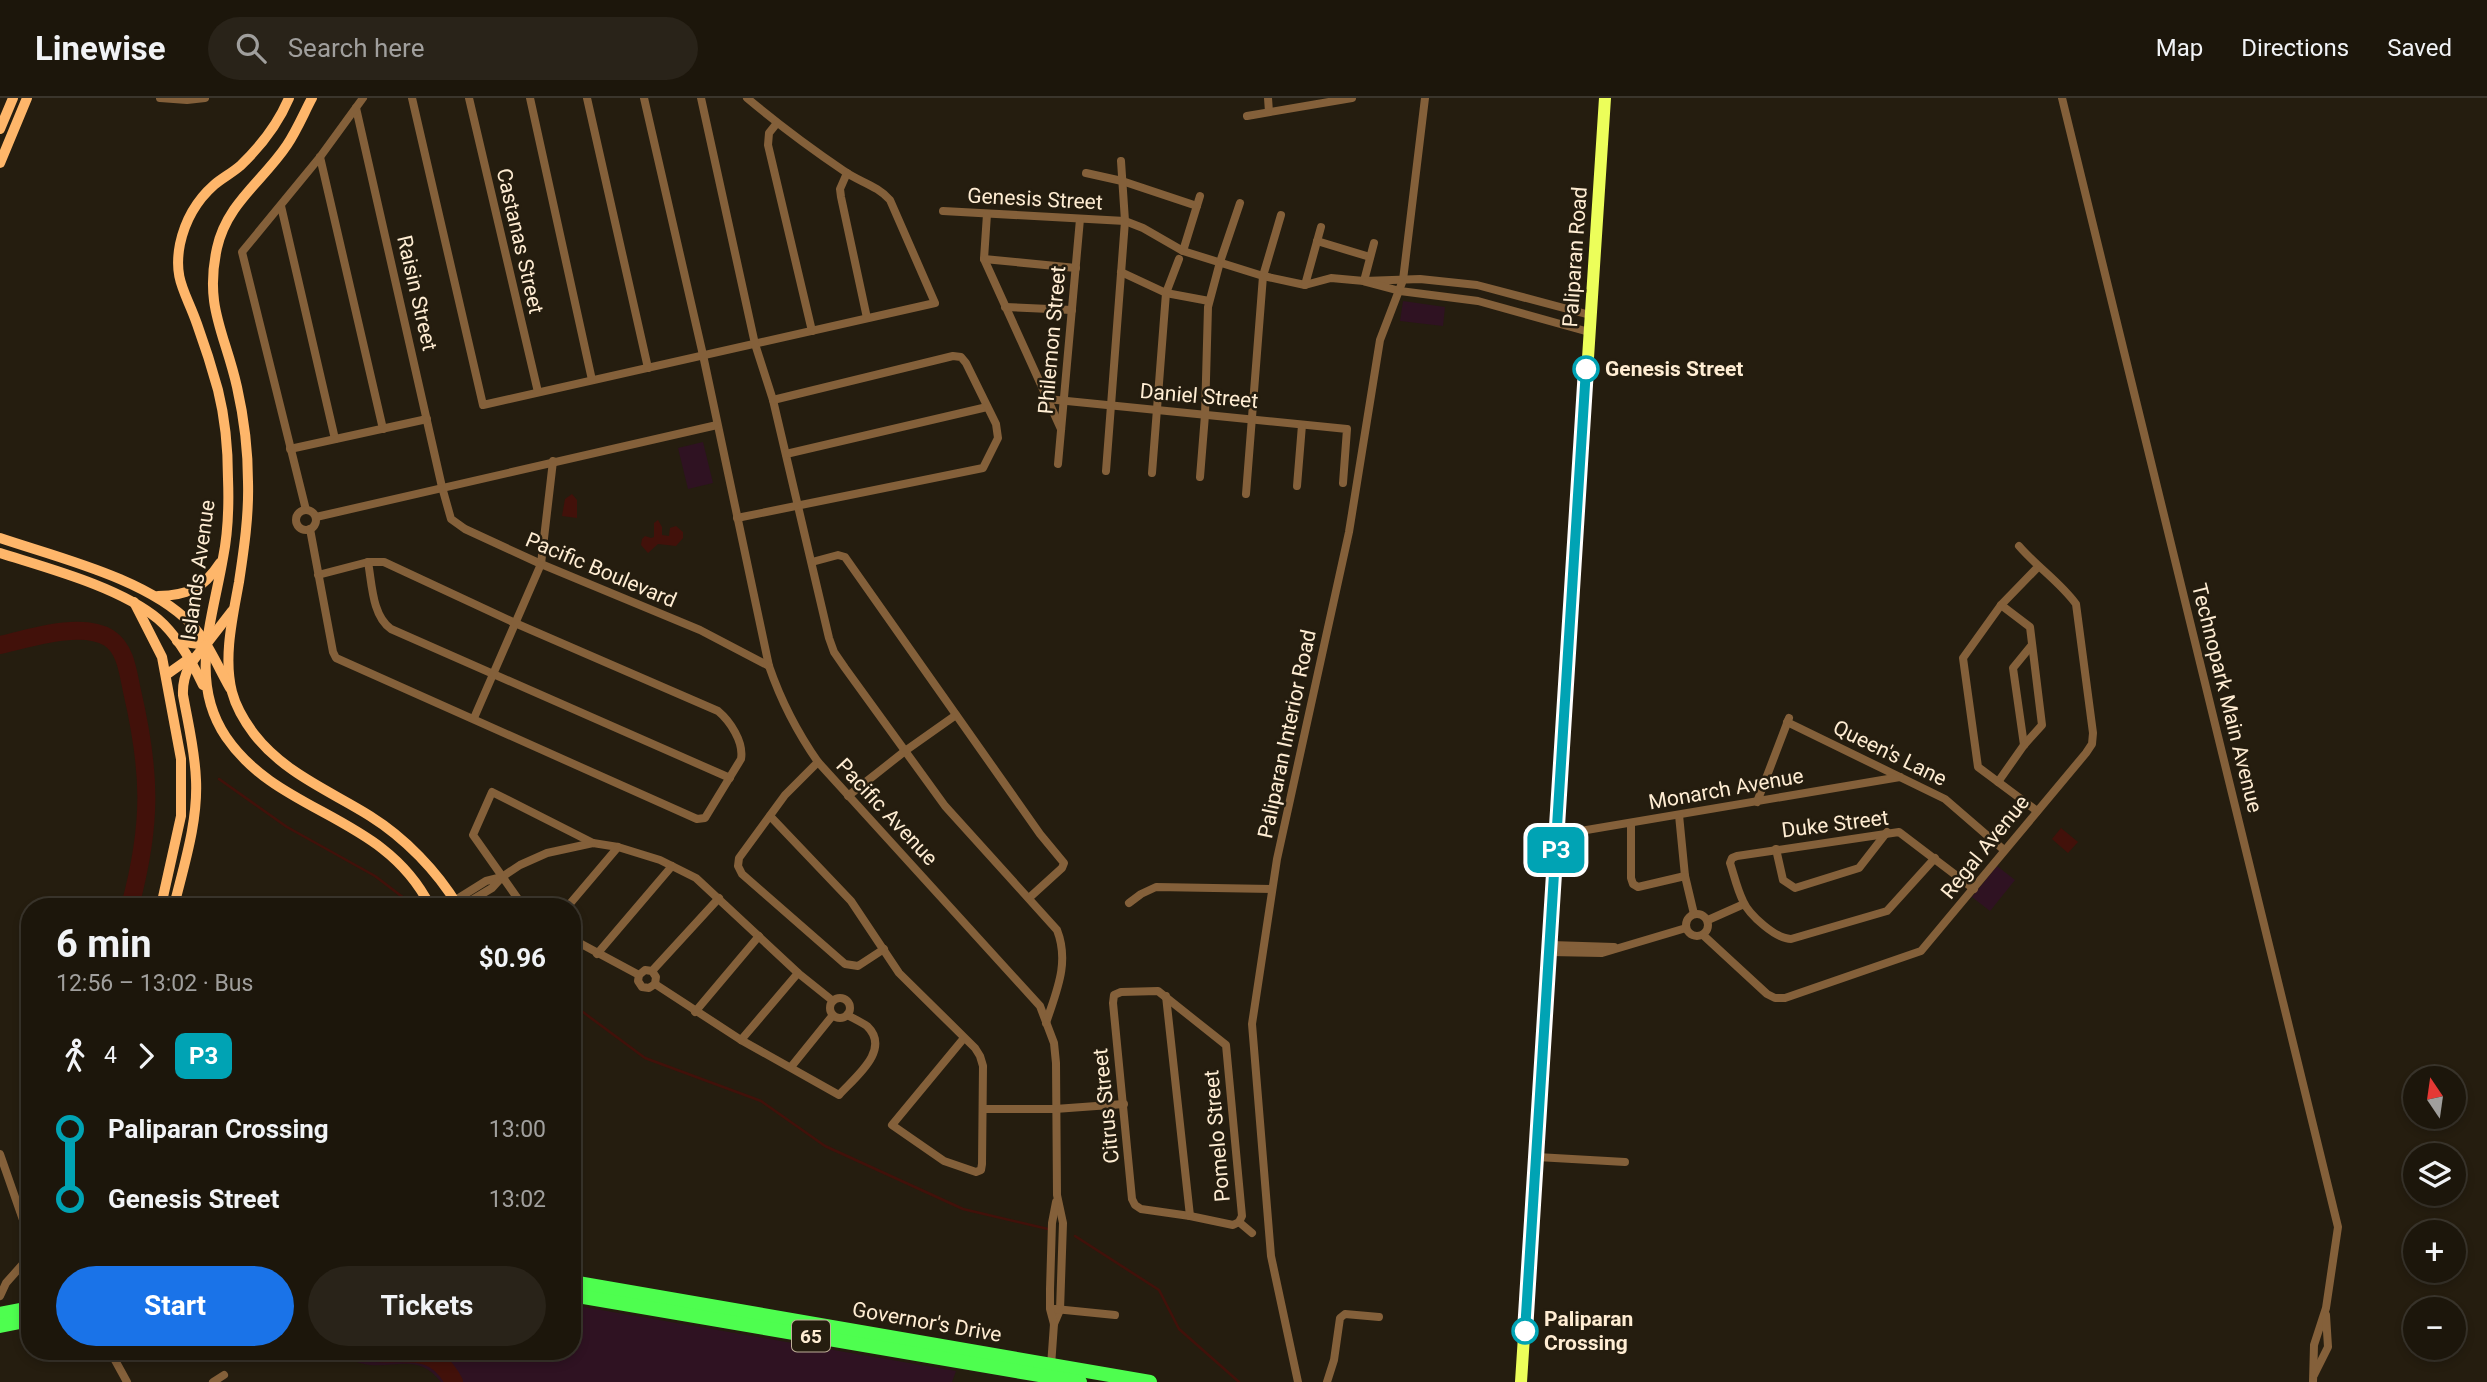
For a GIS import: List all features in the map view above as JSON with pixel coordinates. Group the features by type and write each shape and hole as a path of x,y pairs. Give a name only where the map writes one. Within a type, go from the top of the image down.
{"highway":[{"name":"Governor's Drive","path":"581,1284 1050,1371 1080,1382"},
{"name":"Governor's Drive","path":"581,1296 1050,1371 1150,1382"},
{"path":"0,1314 21,1310"},
{"path":"0,1326 21,1322"}],"main road":[{"name":"Paliparan Road","path":"1521,1382 1605,98"}],"street":[{"path":"0,129 13,98"},
{"path":"0,163 27,98"},
{"path":"160,98 205,98"},
{"name":"Islands Avenue","path":"289,98 256,150 213,186 196,205 180,243 178,279 196,321 218,392 228,480 223,558 206,645 207,692 214,715 239,756 279,787 383,847 402,863 426,898"},
{"name":"Islands Avenue","path":"312,98 287,144 237,202 224,225 217,247 211,293 237,387 248,481 243,554 230,649 232,691 245,720 267,748 300,776 389,829 417,854 450,898"},
{"path":"306,510 242,253 320,158 363,98"},
{"path":"412,98 483,405 936,303 890,200 883,192 847,173 776,123 747,98"},
{"name":"Castanas Street","path":"469,98 538,393"},
{"path":"530,98 592,380"},
{"path":"587,98 648,368"},
{"name":"Pacific Avenue","path":"644,98 703,355 769,666 781,699 818,762 1030,993 1040,1006 1054,1043 1057,1195 1050,1289 1050,1309 1054,1324"},
{"path":"701,98 755,344 773,400 834,652 945,806 1057,930 1062,944 1062,975 1046,1023"},
{"path":"1268,98 1269,112"},
{"path":"1247,116 1352,98"},
{"name":"Paliparan Interior Road","path":"1298,1382 1271,1256 1252,1024 1272,889 1349,532 1380,340 1403,280 1425,98"},
{"name":"Technopark Main Avenue","path":"2062,98 2338,1227 2326,1308 2314,1345 2313,1379"},
{"name":"Raisin Street","path":"356,108 442,487"},
{"path":"776,123 769,133 768,145 812,331"},
{"path":"320,158 383,429"},
{"path":"1106,471 1125,221 1121,161"},
{"path":"847,173 840,189 841,197 867,318"},
{"path":"1086,173 1122,181 1197,206"},
{"path":"1152,473 1166,293 1200,196"},
{"path":"1200,477 1209,301 1240,203"},
{"path":"281,206 335,439"},
{"name":"Genesis Street","path":"943,211 1125,221 1143,228 1181,255 1220,262 1263,276 1306,285 1331,278 1364,281 1400,290 1478,302 1589,332"},
{"path":"987,214 984,259 1061,430"},
{"path":"1246,494 1263,276 1281,215"},
{"name":"Philemon Street","path":"1058,464 1080,219"},
{"path":"1306,285 1321,227"},
{"path":"1317,241 1370,257"},
{"path":"1364,281 1374,243"},
{"path":"984,259 1076,268"},
{"path":"1121,272 1166,293 1209,301"},
{"name":"Genesis Street","path":"1364,281 1382,278 1420,279 1477,285 1590,315"},
{"path":"1519,313 1524,298"},
{"path":"1005,307 1072,310"},
{"path":"737,518 983,468 998,438 996,424 961,357 953,356 773,400"},
{"path":"218,392 237,387"},
{"name":"Daniel Street","path":"1047,399 1348,429 1343,483"},
{"path":"786,454 987,407"},
{"path":"290,449 427,419"},
{"path":"316,517 717,425"},
{"path":"1297,486 1303,425"},
{"path":"474,718 541,564 553,461"},
{"name":"Pacific Boulevard","path":"442,487 451,519 465,529 700,631 769,666"},
{"path":"306,510 316,517 316,523 310,529 301,528 296,520 298,514 306,510"},
{"path":"310,529 318,575 333,653 336,658 696,819 705,818 741,759 742,752 726,718 718,711 514,623 384,562 368,562 318,575"},
{"path":"0,538 158,596 191,624 232,691"},
{"name":"Regal Avenue","path":"1703,934 1767,994 1775,998 1785,998 1921,951 2086,753 2092,744 2093,733 2076,604 2065,589 2038,567 2019,546"},
{"path":"0,553 49,569 134,603 159,620 177,641 207,692"},
{"path":"812,562 838,555 845,557 1040,834 1064,863 1062,868 1029,898"},
{"path":"158,596 184,594 195,589 206,581 223,558"},
{"path":"368,562 377,610 384,624 730,778"},
{"path":"2037,811 1978,767 1963,658 2001,605 2038,567"},
{"path":"134,603 158,646 181,759 182,798 178,833 163,898"},
{"path":"1998,782 2042,725 2030,627 2001,605"},
{"path":"166,675 190,660 206,645 234,609"},
{"path":"177,641 206,645"},
{"path":"2024,745 2013,668 2031,646"},
{"path":"176,898 196,799 194,757 183,688 184,675 190,660"},
{"path":"848,796 956,715"},
{"name":"Queen's Lane","path":"1757,802 1788,720 1945,799 2004,850"},
{"path":"818,762 785,795 739,858 738,866 742,874 845,964 858,966 884,949"},
{"name":"Monarch Avenue","path":"1557,835 1900,777"},
{"path":"517,898 473,835 492,792 593,843 618,847 672,866 696,878 832,1001"},
{"path":"1679,815 1685,876 1694,914"},
{"path":"770,816 851,901 899,973 964,1038 980,1056 983,1066 982,1164 981,1170 976,1172 944,1161 892,1125 964,1038"},
{"path":"1632,823 1633,884 1638,887 1685,876"},
{"path":"1776,849 1783,880 1795,888 1859,868 1887,832"},
{"name":"Duke Street","path":"1744,904 1730,863 1732,858 1887,832 1899,832 1974,889"},
{"path":"464,898 486,881 502,877 520,865 547,853 593,843"},
{"path":"575,898 618,847"},
{"path":"1707,920 1744,904 1773,934 1782,939 1791,939 1886,911 1935,858"},
{"path":"597,954 672,866"},
{"path":"1129,903 1156,887 1272,889"},
{"path":"652,971 719,898"},
{"path":"1686,928 1695,936 1703,934 1708,928 1707,920 1703,916 1694,914"},
{"path":"1686,928 1687,921 1694,914"},
{"path":"1550,949 1602,953 1686,928"},
{"path":"695,1012 759,936"},
{"path":"581,944 639,975"},
{"path":"645,970 652,971 656,977 655,984 649,988 642,987 638,981 639,975 645,970"},
{"path":"741,1040 798,973"},
{"path":"655,984 741,1040 839,1095 873,1057 876,1046 867,1027 848,1015"},
{"name":"Citrus Street","path":"1166,996 1157,991 1121,992 1114,995 1132,1199 1135,1206 1141,1209 1190,1216"},
{"path":"1166,996 1190,1216 1236,1224 1252,1233"},
{"name":"Pomelo Street","path":"1166,996 1226,1045 1242,1216 1236,1224"},
{"path":"832,1001 840,998 847,1000 850,1007 848,1015"},
{"path":"832,1001 830,1008 833,1015 841,1018 848,1015"},
{"path":"791,1067 833,1015"},
{"path":"983,1109 1055,1109 1124,1104"},
{"path":"0,1154 21,1214"},
{"path":"1536,1157 1625,1162"},
{"name":"Pacific Avenue","path":"1050,1371 1054,1324 1060,1310 1061,1289 1063,1223 1057,1195"},
{"path":"1052,1239 1062,1239"},
{"path":"0,1296 6,1283 21,1266"},
{"path":"1050,1289 1061,1289"},
{"name":"Technopark Main Avenue","path":"2313,1379 2328,1347 2326,1308"},
{"path":"1050,1309 1115,1315"},
{"path":"1327,1382 1334,1360 1340,1318 1345,1314 1379,1317"},
{"path":"115,1360 127,1382"},
{"path":"214,1382 224,1375"}],"shaded area":[{"path":"1403,301 1445,307 1443,326 1400,321"},
{"path":"703,442 713,483 688,489 678,448"},
{"path":"572,494 577,500 577,518 562,516 565,499"},
{"path":"658,520 662,535 669,536 670,528 676,526 683,532 683,538 676,546 658,544 648,553 641,545 642,539 645,536 654,537 654,523"},
{"path":"2061,828 2078,842 2068,853 2052,839"},
{"path":"1997,866 2015,880 1990,911 1972,897"},
{"path":"581,1307 956,1371 952,1382 441,1382 433,1373 417,1365 365,1364 352,1360 581,1360"}],"waterway":[{"path":"0,645 56,632 85,631 109,638 123,655 138,720 146,773 145,824 132,898"},
{"path":"219,779 287,827 375,876 404,898"},
{"path":"581,1011 645,1058 761,1101 825,1146 963,1209 1048,1229"},
{"path":"1075,1236 1159,1290 1179,1329 1239,1382"},
{"path":"435,1360 445,1368 454,1382"}],"bus line":[{"name":"P3","path":"1525,1331 1586,369"}],"place":[{"name":"Genesis Street","path":"1586,369"},
{"name":"Paliparan Crossing","path":"1525,1331"}]}
